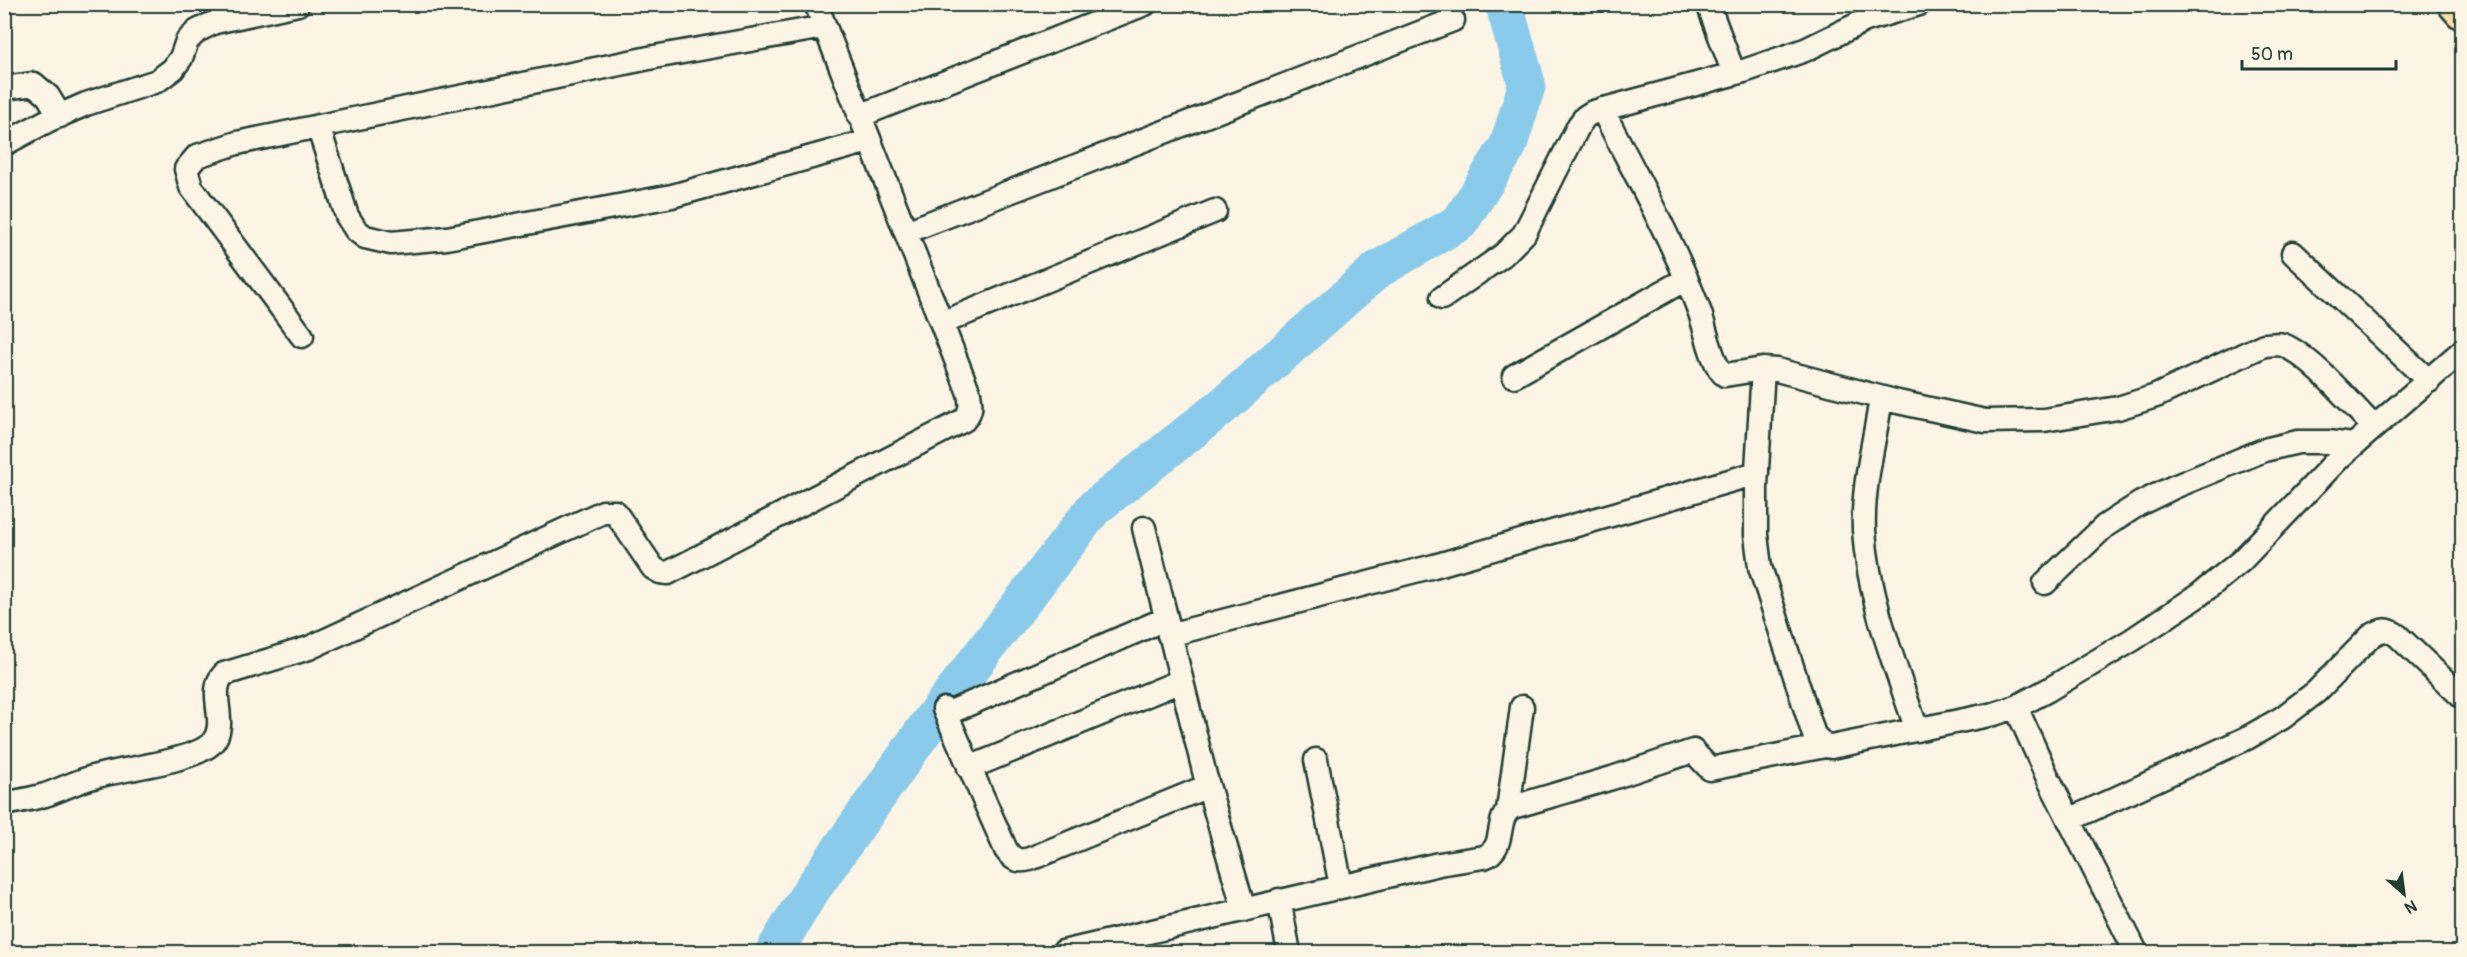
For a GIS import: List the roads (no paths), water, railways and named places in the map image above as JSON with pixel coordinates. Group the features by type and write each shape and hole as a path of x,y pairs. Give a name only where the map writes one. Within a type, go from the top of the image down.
{"main road":[{"path":"2455,4 2463,12"}],"street":[{"path":"4,144 86,104 157,81 173,69 181,58 187,40 197,31 215,22 298,4"},
{"path":"4,804 42,795 96,776 203,750 212,743 219,725 217,684 224,674 309,648 603,512 610,511 619,517 644,557 660,572 668,573 964,420 970,413 969,393 816,4"},
{"path":"859,116 1145,4"},
{"path":"1708,4 1734,74"},
{"path":"1442,298 1503,255 1524,234 1585,117 1602,109 1734,74 1805,50 1827,39 1862,12 1918,4"},
{"path":"906,232 1452,20"},
{"path":"302,336 191,188 186,169 197,156 237,143 318,126 654,57 824,27"},
{"path":"4,88 34,84 48,96 60,116"},
{"path":"1602,109 1686,279 1720,372 1729,376 1763,369 1985,421 2044,420 2118,408 2156,396 2264,345 2280,343 2312,365 2379,423"},
{"path":"318,126 347,216 356,230 365,237 391,243 447,238 662,198 868,141"},
{"path":"942,323 1215,211"},
{"path":"2293,253 2429,381"},
{"path":"1514,376 1686,279"},
{"path":"1063,952 1341,886 1491,854 1498,846 1504,814 1508,810 1693,751 1710,769 1917,730 1994,714 2016,707 2132,640 2199,595 2241,561 2353,445 2463,351"},
{"path":"1763,369 1756,536 1760,567 1808,719 1814,735 1824,746"},
{"path":"1881,398 1867,489 1864,529 1873,588 1917,730"},
{"path":"2045,583 2105,526 2139,504 2174,487 2264,450 2298,442 2353,445"},
{"path":"1208,786 1030,859 1019,861 1012,858 1006,850 945,712 1167,627 1434,566 1757,473"},
{"path":"1144,528 1180,681 1244,910"},
{"path":"2069,820 2247,738 2282,718 2316,692 2371,636 2380,630 2389,630 2398,636 2463,697"},
{"path":"969,768 1180,681"},
{"path":"1508,810 1522,707"},
{"path":"2016,707 2069,820 2136,952"},
{"path":"1316,760 1341,886"},
{"path":"1280,900 1289,952"}],"waterway":[{"path":"774,952 810,892 932,719 1094,508 1224,405 1377,270 1460,222 1508,146 1527,85 1504,4"}]}
